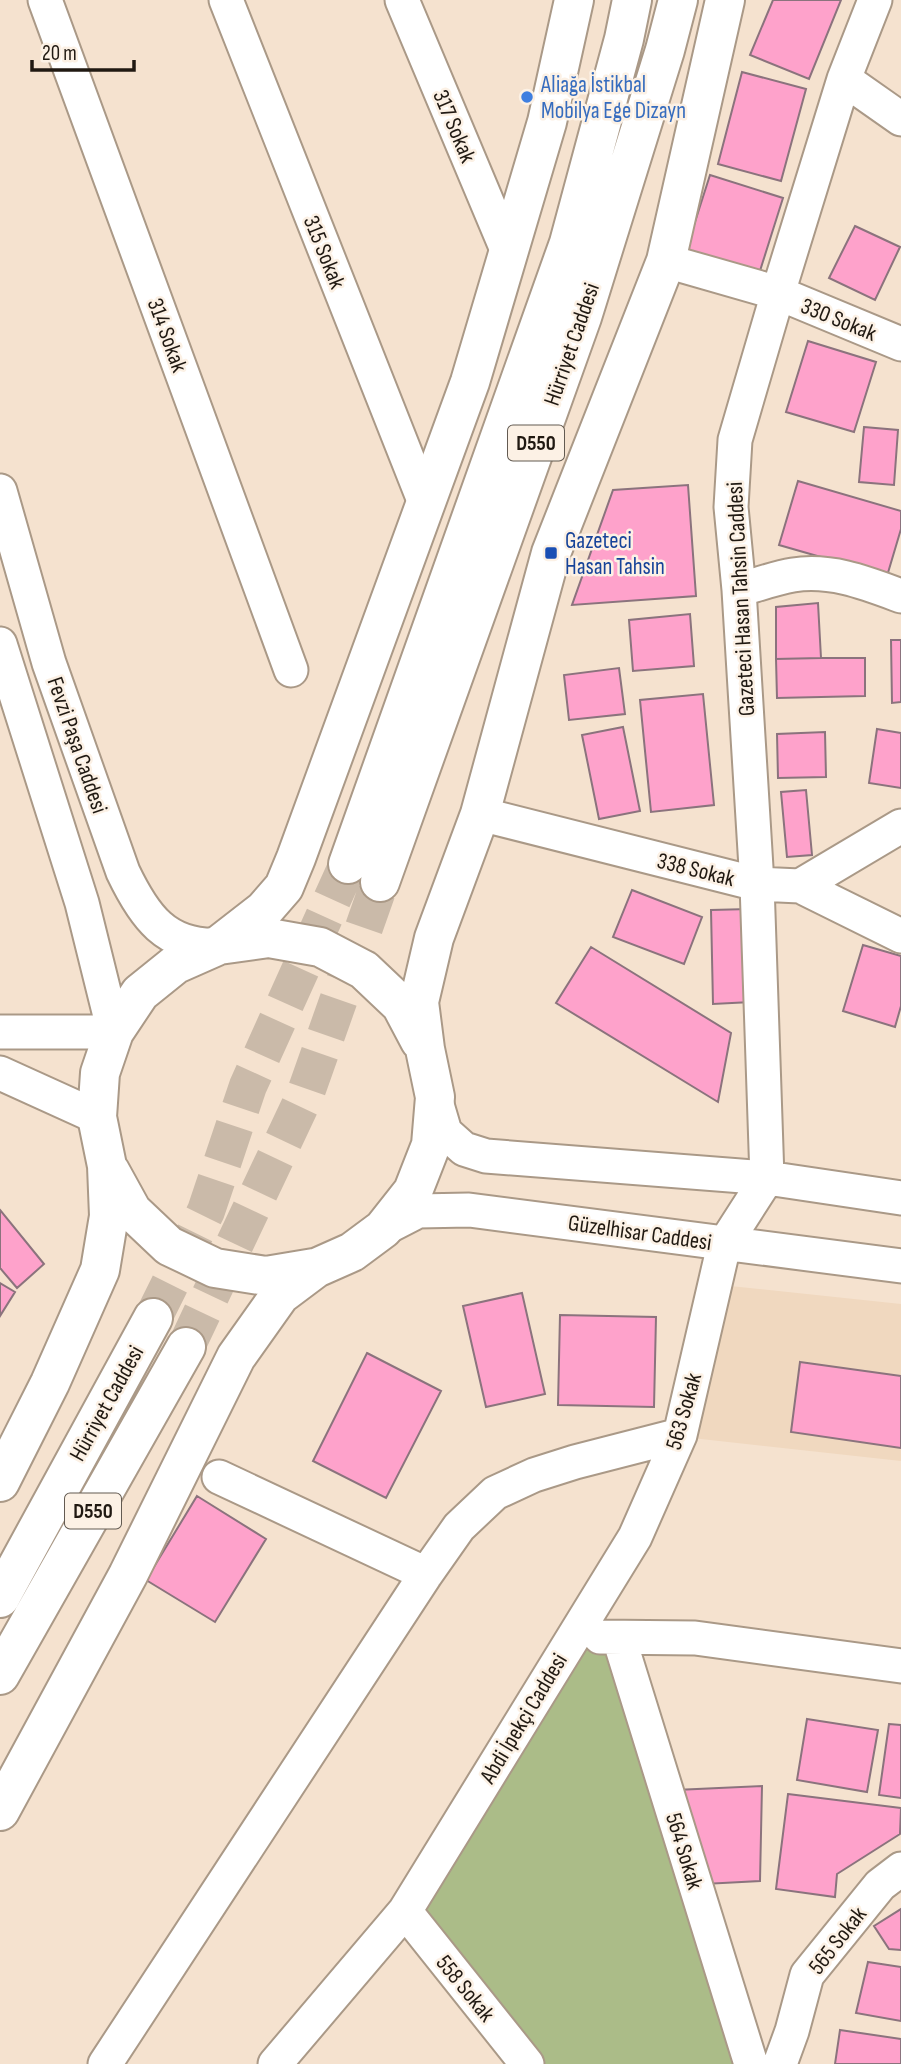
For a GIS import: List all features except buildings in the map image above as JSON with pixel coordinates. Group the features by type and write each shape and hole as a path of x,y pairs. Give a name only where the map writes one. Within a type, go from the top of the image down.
{"highway":[{"path":"0,1482 50,1383 100,1270 110,1216 107,1167 97,1117 100,1073 114,1032 140,993 176,964 219,945 264,910 284,887 470,382 547,122 575,0"},
{"name":"Hürriyet Caddesi","path":"632,0 569,243 364,873 582,317 666,50 678,0"},
{"path":"0,1811 128,1575 236,1357 280,1294 317,1268 352,1252 383,1229 413,1191 431,1145 435,1097 419,1002 434,939 480,814 551,553 666,261 725,0"},
{"path":"219,945 270,939 320,947 364,971 401,1005 425,1049"},
{"path":"107,1167 132,1211 169,1246 215,1268 266,1276 317,1268"},
{"name":"Hürriyet Caddesi","path":"0,1598 153,1318"},
{"name":"Hürriyet Caddesi","path":"0,1675 186,1347"}],"street":[{"name":"314 Sokak","path":"45,0 290,670"},
{"name":"315 Sokak","path":"226,0 425,503"},
{"name":"317 Sokak","path":"402,0 508,252"},
{"name":"Gazeteci Hasan Tahsin Caddesi","path":"767,1178 757,884 739,590 731,507 735,440 844,79 875,0"},
{"path":"844,79 901,119"},
{"name":"330 Sokak","path":"666,261 778,293 901,344"},
{"name":"Fevzi Paşa Caddesi","path":"0,491 49,663 123,872 135,897 156,923 177,940 201,946 219,945"},
{"path":"739,590 792,575 814,573 850,578 901,596"},
{"name":"Fevzi Paşa Caddesi","path":"0,644 82,902 114,1032"},
{"name":"338 Sokak","path":"480,814 757,884 800,886"},
{"path":"800,886 901,826"},
{"path":"800,886 901,936"},
{"path":"0,1032 114,1032"},
{"path":"0,1073 97,1117"},
{"path":"435,1097 445,1132 464,1149 486,1156 767,1178 901,1198"},
{"name":"563 Sokak","path":"573,1635 635,1537 680,1435 724,1245 767,1178"},
{"name":"Güzelhisar Caddesi","path":"383,1229 418,1211 470,1210 901,1266"},
{"path":"105,2064 459,1527 495,1493 534,1475 680,1435"},
{"path":"219,1477 426,1574"},
{"name":"Abdi İpekçi Caddesi","path":"275,2064 405,1911 573,1635 695,1638 901,1666"},
{"name":"564 Sokak","path":"619,1638 751,2064"},
{"name":"565 Sokak","path":"780,2064 807,1975 880,1885 901,1869"},
{"name":"558 Sokak","path":"405,1911 527,2064"}],"shaded area":[{"path":"730,1286 901,1304 901,1461 692,1438"}],"green space":[{"path":"573,1635 619,1638 751,2064 527,2064 405,1911"}],"tunnel":[{"path":"153,1318 206,1211 248,1086 348,864"},
{"path":"186,1347 305,1095 380,882"}],"place":[{"name":"Aliağa İstikbal Mobilya Ege Dizayn","path":"527,97"},
{"name":"Gazeteci Hasan Tahsin","path":"551,553"}]}
